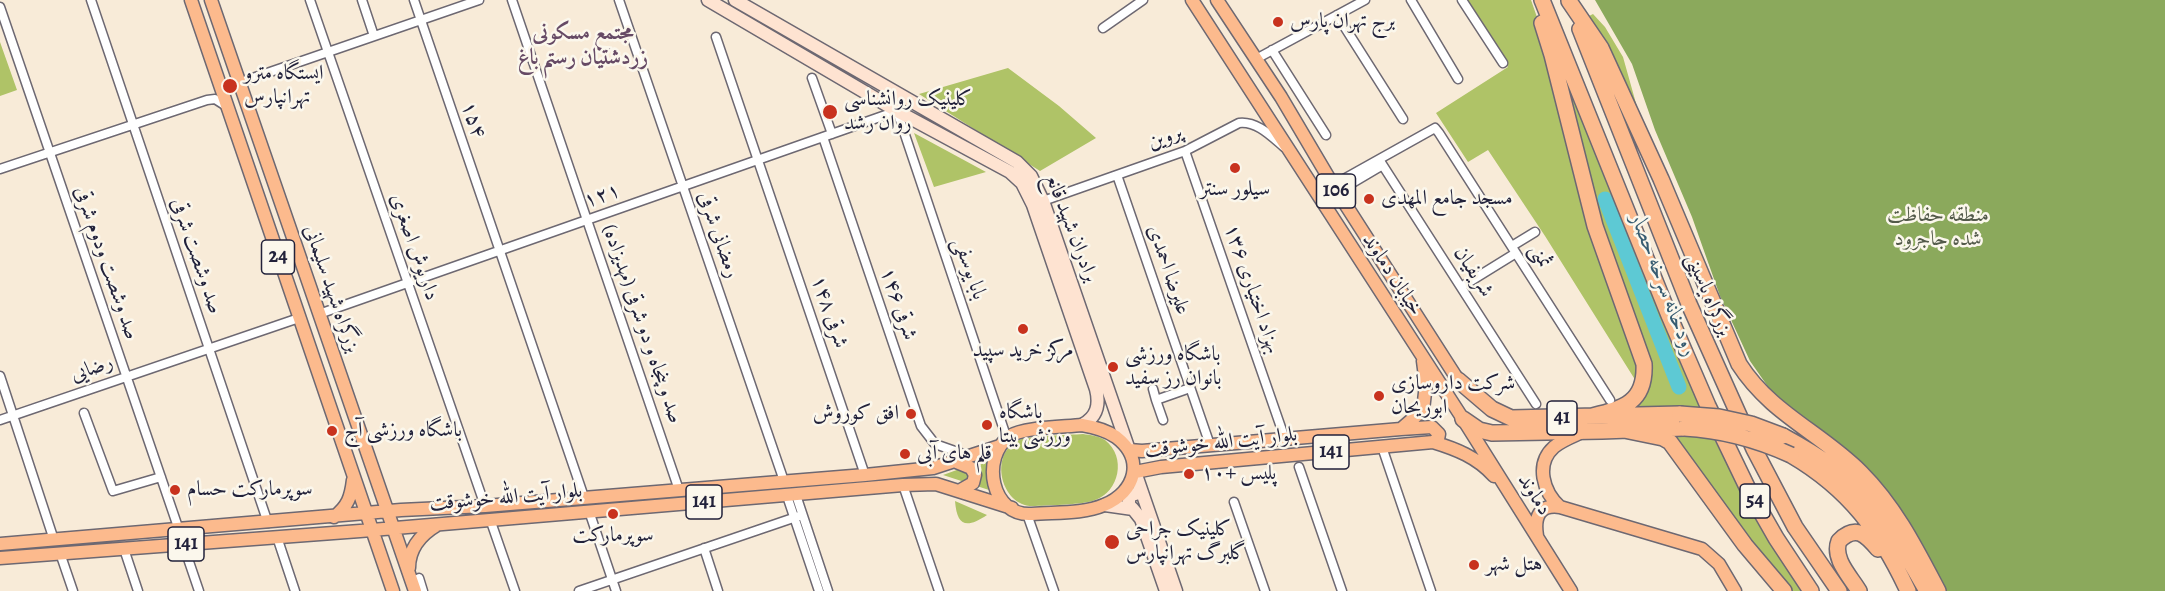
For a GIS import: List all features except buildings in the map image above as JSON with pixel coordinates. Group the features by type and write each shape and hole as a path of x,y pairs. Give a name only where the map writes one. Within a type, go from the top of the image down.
{"highway":[{"path":"1535,0 1552,55 1595,226 1644,364 1643,382 1632,401 1618,410 1588,417"},
{"name":"بزرگراه یاسینی","path":"1542,0 1668,313 1708,406 1748,489 1776,538 1811,591"},
{"path":"1569,1 1601,48 1661,179 1738,363 1749,380 1767,399 1860,472 1886,500 1909,536 1938,591"},
{"name":"بزرگراه یاسینی","path":"1569,1 1689,304 1749,439 1795,526 1839,591"},
{"name":"41","path":"1458,380 1492,409 1511,418 1588,417 1682,421 1744,436 1791,455 1826,478 1865,517 1881,541 1906,591"},
{"name":"41","path":"1463,419 1473,427 1492,433 1624,430 1719,417 1751,424 1783,436 1823,460 1860,491 1888,527 1927,591"},
{"path":"1624,430 1663,438 1670,442 1738,536 1784,591"},
{"path":"1860,591 1837,553 1839,541 1853,532 1867,536 1906,591"}],"main road":[{"name":"بزرگراه شهید سلیمانی","path":"191,0 393,591"},
{"name":"بزرگراه شهید سلیمانی","path":"212,0 387,511 414,577 415,591"},
{"name":"برادران شهید قانع","path":"708,0 897,111 1010,172 1022,183 1033,205 1096,389 1097,407 1094,417 1082,425"},
{"name":"برادران شهید قانع","path":"735,0 1017,162 1032,176 1043,201 1129,450"},
{"name":"خیابان دماوند","path":"1192,0 1463,419"},
{"name":"خیابان دماوند","path":"1217,0 1281,97 1335,189 1458,380"},
{"path":"1253,55 1258,70 1276,102 1272,110 1262,109"},
{"path":"1401,429 1423,410 1426,384 1422,357"},
{"name":"دماوند","path":"1463,419 1571,591"},
{"path":"1135,472 1130,484 1123,492 1105,505 1091,509 1027,514 1012,508 1002,499 993,481 993,461 1004,442 1021,432 1082,425 1110,434 1129,450 1176,591"},
{"name":"بلوار آیت الله خوشوقت","path":"1129,450 1142,451 1432,427 1437,429 1439,434 1433,442"},
{"path":"1560,507 1549,495 1544,483 1543,466 1547,456 1553,448 1569,438 1580,433 1602,431"},
{"name":"بلوار آیت الله خوشوقت","path":"0,544 268,523 387,511 485,506 865,475 933,468 1004,442"},
{"name":"بلوار آیت الله خوشوقت","path":"1135,472 1161,467 1433,442 1472,457 1490,471 1510,493"},
{"path":"954,461 971,468 975,475 973,483 959,491"},
{"path":"334,517 345,508 351,496 354,475"},
{"name":"بلوار آیت الله خوشوقت","path":"0,558 372,530 903,485 936,484 1012,508"},
{"path":"1143,495 1137,493 1130,496 1129,505 1141,519 1166,591"},
{"path":"1105,505 1132,509"},
{"path":"1537,537 1536,521 1541,511 1549,506 1560,507"},
{"name":"دماوند","path":"1560,507 1702,549 1719,564 1735,591"},
{"path":"414,577 408,565 414,546 426,531 440,523"}],"street":[{"name":"صد وشصت شرقی","path":"91,0 268,523"},
{"name":"داریوش اصغری","path":"310,0 485,506"},
{"path":"362,0 374,36"},
{"name":"۱۵۴","path":"414,0 584,497"},
{"path":"241,82 479,0"},
{"name":"صد و پنجاه و دو شرقی (مهدیزاده)","path":"512,0 679,490"},
{"name":"رمضانی شرقی","path":"619,0 784,481"},
{"path":"1103,28 1143,0"},
{"path":"1253,55 1272,50 1365,0"},
{"path":"1411,0 1458,78"},
{"path":"1462,0 1503,63"},
{"name":"صد وشصت ودوم شرقى","path":"0,7 178,530"},
{"path":"1338,15 1403,119"},
{"name":"۱۴۸ شرقی","path":"716,37 865,475"},
{"path":"1272,50 1326,135"},
{"path":"812,78 832,134"},
{"path":"897,111 903,98"},
{"path":"0,169 207,100 215,99 227,106"},
{"name":"۱۲۱","path":"319,314 897,111"},
{"name":"بابا یوسفی","path":"897,111 1004,442"},
{"name":"پروین","path":"1043,201 1185,150 1239,123 1246,123 1265,131 1291,153"},
{"name":"ثمنی","path":"1381,163 1435,128 1610,400"},
{"name":"۱۴۶ شرقی","path":"823,137 921,426 935,444 969,456"},
{"name":"بهزاد اختیاری ۱۳۶","path":"1185,150 1285,439"},
{"path":"1335,189 1381,163"},
{"name":"شریفیان","path":"1381,163 1536,404"},
{"name":"علیرضا احمدی","path":"1117,175 1210,445"},
{"path":"1461,287 1535,232"},
{"name":"رضایی","path":"0,420 299,318"},
{"path":"0,376 54,540"},
{"path":"1156,400 1190,388"},
{"path":"1153,390 1163,420"},
{"path":"84,413 113,491 160,477"},
{"path":"1382,447 1431,591"},
{"path":"1299,466 1342,591"},
{"path":"903,485 939,591"},
{"path":"791,495 819,591"},
{"path":"1234,502 1265,591"},
{"path":"589,511 616,591"},
{"path":"1027,514 1054,591"},
{"path":"579,591 798,516"},
{"path":"798,516 828,591"},
{"path":"490,519 514,591"},
{"path":"278,537 295,591"},
{"path":"183,544 199,591"},
{"path":"704,548 718,591"},
{"path":"124,549 138,591"},
{"path":"60,553 73,591"},
{"path":"414,577 423,591"}],"green space":[{"path":"1466,0 1531,0 1546,43 1637,349 1639,386 1488,150 1468,162 1436,113 1508,67"},
{"name":"منطقه حفاظت شده جاجرود","path":"1595,0 2165,0 2165,591 1942,591 1915,541 1771,391 1750,361 1720,296 1692,217 1655,130 1632,64"},
{"path":"1593,14 1605,27 1623,57 1639,114 1690,228 1675,205 1589,16"},
{"path":"0,42 17,90 0,96"},
{"path":"1552,44 1645,279 1702,411 1611,414 1645,387"},
{"path":"1008,68 1059,106 1096,138 1040,171 919,94"},
{"path":"914,133 986,172 934,187"},
{"path":"1711,433 1754,516 1801,591 1789,591 1663,434"},
{"path":"1083,434 1105,440 1116,455 1117,473 1110,490 1095,500 1082,503 1035,506 1024,505 1014,499 1007,490 1001,468 1003,457 1009,447 1024,439"},
{"path":"987,459 986,474 989,490 943,475"},
{"path":"955,501 987,515 973,522 964,523 958,516"}],"waterway":[{"name":"رودخانه سرخه حصار","path":"1605,199 1679,387"}],"place":[{"name":"برج تهران پارس","path":"1278,22"},
{"name":"ایستگاه مترو تهرانپارس","path":"230,86"},
{"name":"کلینیک روانشناسی روان رشد","path":"830,112"},
{"name":"سیلور سنتر","path":"1235,168"},
{"name":"مسجد جامع المهدی","path":"1369,199"},
{"name":"مرکز خرید سپید","path":"1023,329"},
{"name":"باشگاه ورزشی بانوان رز سفید","path":"1113,367"},
{"name":"شرکت داروسازی ابوریحان","path":"1379,396"},
{"name":"افق کوروش","path":"911,414"},
{"name":"باشگاه ورزشی بیتا","path":"987,425"},
{"name":"باشگاه ورزشی آج","path":"332,431"},
{"name":"قلم های آبی","path":"905,454"},
{"name":"پلیس +١٠","path":"1189,474"},
{"name":"سوپرمارکت حسام","path":"175,490"},
{"name":"سوپرمارکت","path":"613,514"},
{"name":"کلینیک جراحی گلبرگ تهرانپارس","path":"1112,542"},
{"name":"هتل شهر","path":"1474,565"}],"district":[{"name":"مجتمع مسکونی زردشتیان رستم باغ","path":"583,46"}]}
